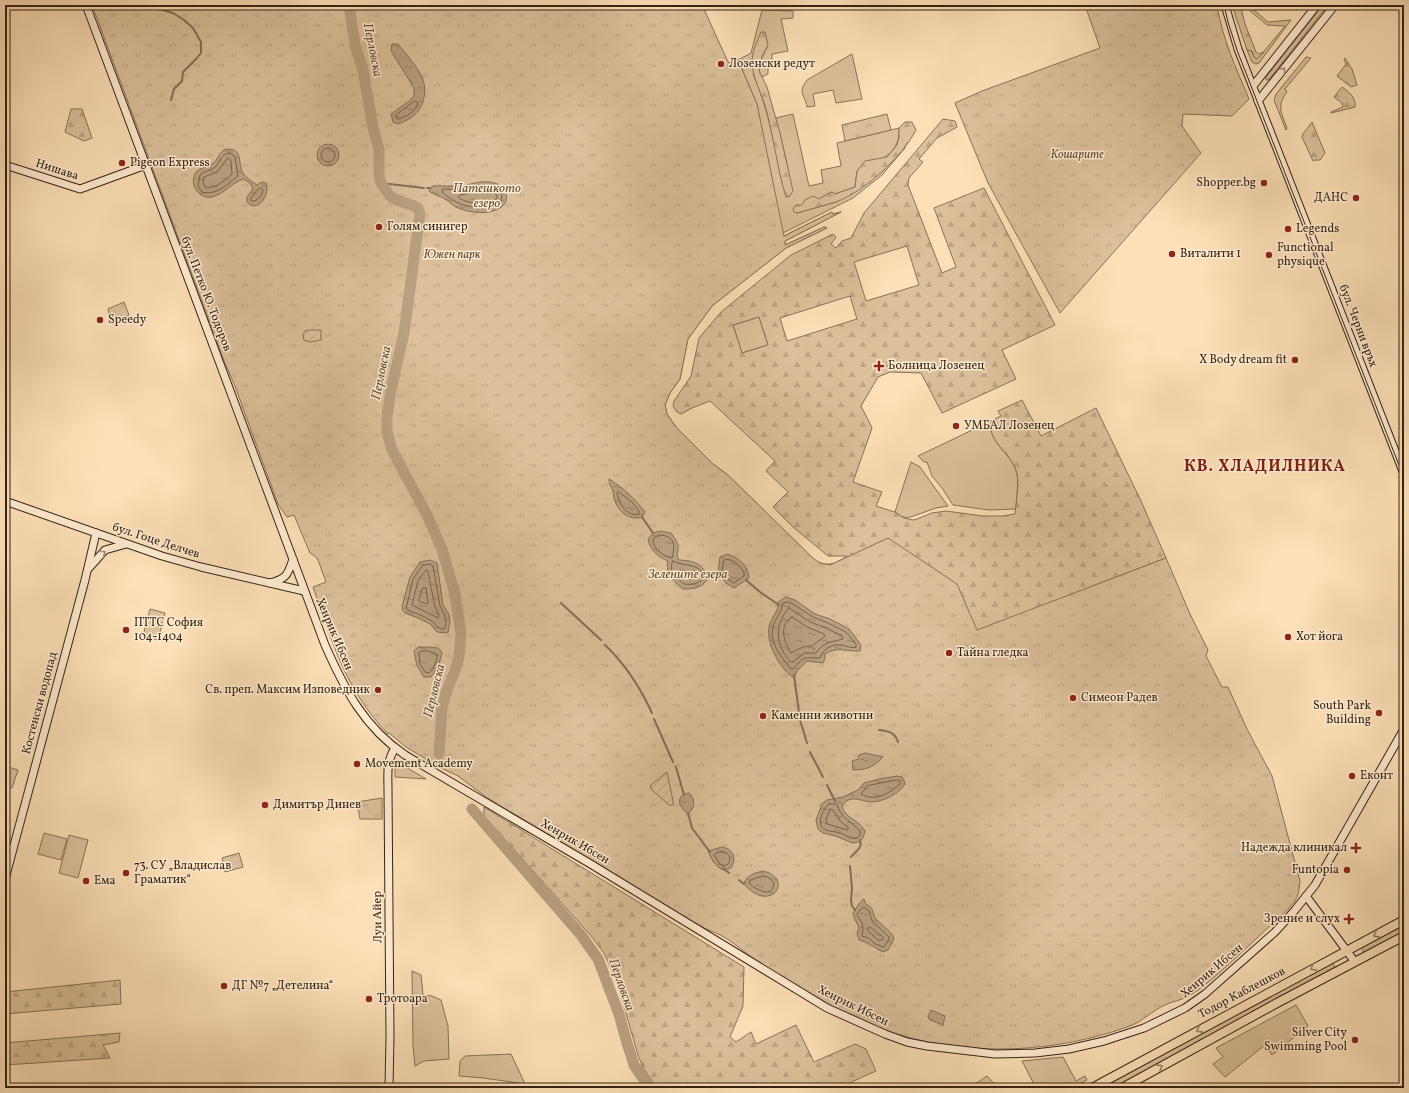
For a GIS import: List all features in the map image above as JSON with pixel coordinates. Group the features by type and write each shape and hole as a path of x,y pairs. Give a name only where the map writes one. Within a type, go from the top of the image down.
{"main road":[{"name":"бул. Петко Ю. Тодоров","path":"86,5 304,592"},
{"name":"бул. Черни връх","path":"1225,5 1238,49 1404,474"},
{"path":"1253,86 1317,5"},
{"path":"1258,101 1335,5"},
{"name":"Нишава","path":"5,165 80,189 146,165"},
{"name":"бул. Гоце Делчев","path":"5,501 96,532 126,544 201,567 304,592"},
{"name":"Костенски водопад","path":"5,879 96,532"},
{"path":"87,571 102,552 110,548 126,544"},
{"path":"269,583 280,580 286,576 290,570 293,560"},
{"name":"Хенрик Ибсен","path":"304,592 336,671 350,696 372,728 395,748 440,777 595,866 826,1008 885,1034 907,1042 927,1046 995,1054 1035,1054 1052,1052 1104,1041 1144,1028 1185,1008 1205,994 1275,932 1315,885 1404,729"},
{"name":"Луи Айер","path":"389,1088 388,764 390,756 395,748"},
{"path":"1306,896 1355,962"},
{"name":"Тодор Каблешков","path":"1092,1088 1404,920"},
{"path":"1122,1088 1404,936"}],"green space":[{"name":"Южен парк","path":"92,5 704,5 703,7 728,62 731,63 738,60 757,104 784,236 832,212 833,214 841,212 785,241 785,245 824,227 827,228 786,248 712,306 688,339 680,379 670,393 665,405 667,414 676,427 713,464 728,475 814,559 820,563 830,565 888,538 957,584 977,630 1166,558 1190,614 1208,650 1206,656 1222,687 1228,687 1247,729 1272,776 1300,881 1298,894 1295,901 1280,917 1206,984 1194,993 1161,1007 1130,1026 1095,1037 1059,1044 1023,1048 986,1049 949,1046 913,1039 878,1028 839,1010 766,967 717,933 699,926 486,797 458,776 439,767 406,747 389,733 388,734 361,700 334,647 313,587 326,582 318,560 310,553 294,515 287,517 278,504"},
{"name":"Кошарите","path":"1085,5 1217,5 1226,41 1249,99 1232,116 1183,114 1182,126 1201,153 1060,313 988,183 955,103 982,91 1100,48"},
{"path":"1248,5 1268,22 1291,20 1259,63 1256,64 1252,62 1247,50 1251,50 1253,55 1260,56 1285,26 1267,25 1249,10"},
{"path":"1323,5 1328,5 1271,77 1266,80 1266,77"},
{"path":"1236,6 1241,8 1245,24 1256,52 1259,54 1264,52 1257,59 1254,57 1252,51 1247,50 1234,11 1234,7"},
{"path":"762,10 793,11 793,18 781,19 788,51 772,54 772,60 768,63 768,74 762,77 759,71 762,57 768,45 753,74 767,114 782,183 788,168 776,118 793,114 809,186 823,183 821,170 841,166 837,143 899,128 899,137 892,151 880,160 857,171 855,187 835,194 831,192 797,213 836,202 883,171 905,146 905,148 882,175 853,198 783,233 784,236 832,212 833,214 841,212 785,241 785,245 824,227 827,228 786,248 736,287 777,227 757,104 738,60 751,53"},
{"path":"761,32 765,32 768,45 762,57 759,71 767,87 780,133 793,191 789,197 786,197 766,109 752,68 753,54"},
{"path":"852,54 862,99 836,103 833,90 813,94 815,106 807,107 802,94 802,88 807,80"},
{"path":"1306,57 1311,58 1285,89 1287,92 1282,102 1281,110 1287,128 1286,130 1274,100 1276,94"},
{"path":"1345,58 1352,69 1357,85 1351,87 1337,76 1346,64 1344,60"},
{"path":"1342,87 1350,93 1355,100 1355,107 1331,113 1343,107 1342,103 1334,97"},
{"path":"71,109 82,109 92,138 84,141 65,132"},
{"path":"887,114 891,130 845,141 842,125"},
{"name":"Болница Лозенец","path":"943,119 955,121 957,127 937,138 919,159 923,162 909,178 908,185 942,273 956,267 934,208 984,188 1055,325 1002,350 1016,379 942,413 921,373 890,372 878,377 861,406 872,428 853,482 882,492 876,506 895,512 904,518 913,520 932,513 946,511 983,516 1015,514 1018,488 1017,474 1011,460 996,442 991,429 991,421 1001,416 998,411 1022,400 1041,436 1096,408 1141,501 1166,558 1093,586 955,681 529,316 736,287 712,306 688,339 680,379 670,393 665,405 667,414 676,427 713,464 728,475 813,559 827,564 835,563 847,556 828,556 793,527 773,507 788,492 766,471 775,461 710,401 681,414 677,412 673,406 674,401 691,376 699,338 721,312 791,255 833,234 836,237 831,244 836,248 842,241 851,238 864,213","holes":["907,246 919,285 866,301 854,262","850,296 857,319 787,341 780,318","759,317 768,345 742,353 733,325"]},
{"path":"905,122 912,122 916,130 902,151 870,182 847,197 836,202 797,213 794,212 793,209 796,205 802,205 805,200 813,196 819,199 831,192 835,194 855,187 857,171 865,161 887,157 897,145 899,128"},
{"path":"1312,122 1325,153 1320,160 1313,161 1302,137"},
{"path":"124,302 129,315 113,324 111,323 108,309"},
{"path":"759,317 768,345 742,353 733,325"},
{"path":"321,330 321,340 310,342 304,340 303,335 305,331"},
{"path":"991,421 993,436 1011,460 1017,474 1018,486 1016,509 989,510 953,505 932,476 927,462 924,462 918,456"},
{"path":"911,462 920,467 948,506 936,508 908,518 900,516 895,512"},
{"path":"150,609 165,613 158,640 143,636"},
{"path":"397,765 404,766 426,779 395,777 395,767"},
{"path":"5,766 18,770 12,788 5,786"},
{"path":"667,772 673,805 669,805 651,789 651,785"},
{"path":"382,798 382,819 360,819 357,802"},
{"path":"484,807 744,967 743,1006 730,1037 736,1042 751,1032 756,1044 796,1025 814,1062 855,1044 866,1049 876,1071 838,1088 657,1088 643,1068 616,979 604,953 592,937 484,816"},
{"path":"44,833 67,839 61,860 38,854"},
{"path":"69,835 88,840 78,878 59,873"},
{"path":"239,853 243,867 225,872 222,858"},
{"path":"1404,925 1404,932 1364,953 1361,948"},
{"path":"1333,963 1335,968 1115,1088 1099,1088"},
{"path":"412,971 421,975 423,995 432,996 441,1000 448,1026 449,1059 424,1061 415,1066 413,1045"},
{"path":"120,980 121,1004 5,1014 5,992"},
{"path":"1296,1005 1308,1026 1272,1055 1265,1045 1225,1077 1213,1064 1223,1057 1216,1048"},
{"path":"120,1033 119,1042 103,1045 110,1058 5,1065 5,1043"},
{"path":"511,1054 525,1084 459,1076 460,1061 465,1056"},
{"path":"1063,1057 1076,1081 1085,1076 1087,1080 1071,1088 1036,1088 1022,1061"},
{"path":"987,1076 998,1088 969,1088"}],"water":[{"path":"392,44 398,44 414,64 422,77 425,88 424,99 416,113 412,117 398,124 393,122 391,114 414,96 414,88 391,51"},
{"path":"328,144 336,147 339,155 336,163 328,166 320,163 317,155 320,147"},
{"path":"227,149 236,151 239,157 241,169 247,178 257,185 262,182 266,183 267,193 262,202 259,204 255,206 247,202 247,197 253,189 250,183 243,179 212,197 202,195 195,188 193,179 198,170 212,164 224,150"},
{"name":"Патешкото езеро","path":"489,182 498,184 502,187 507,198 504,205 491,212 468,211 456,207 429,191 433,186 462,186"},
{"path":"609,479 624,490 645,512 642,517 629,517 619,509 614,500"},
{"name":"Зелените езера","path":"660,531 671,533 675,539 678,546 677,555 679,560 693,562 703,569 709,578 703,584 695,588 683,589 673,580 668,570 668,561 655,553 649,543 648,539 653,533"},
{"path":"727,554 742,563 747,569 748,573 749,578 734,588 726,583 718,572 720,557"},
{"path":"430,560 437,563 443,605 448,613 450,621 447,633 437,632 430,624 403,611 402,606 410,577 420,562"},
{"path":"786,597 795,600 815,614 830,619 849,629 861,645 860,651 834,650 825,654 823,663 807,661 797,671 794,678 784,669 775,656 769,634 770,622 778,608 777,603"},
{"path":"418,647 438,648 442,652 438,665 431,677 424,677 417,666 414,651"},
{"path":"865,753 883,757 870,767 853,770 852,761 858,759 859,755"},
{"path":"897,776 902,777 905,784 899,791 890,797 876,802 852,799 845,802 842,806 846,814 865,831 863,838 859,842 852,843 836,836 823,833 818,829 816,820 822,804 827,800 843,797 858,790 864,783"},
{"path":"689,793 694,801 694,804 688,814 680,805 680,799 684,794"},
{"path":"722,847 731,852 734,861 731,868 723,870 717,866 708,851"},
{"path":"763,871 772,875 777,880 778,886 776,892 763,896 754,893 744,884 749,876"},
{"path":"864,899 865,903 872,909 875,918 892,934 894,939 888,950 883,952 859,940 857,932 859,929 853,913"},
{"path":"931,1010 945,1016 943,1025 930,1020 928,1017"}],"waterway":[{"path":"152,5 155,8 173,13 184,20 193,28 201,42 201,53 183,72 182,81 174,89 171,100"},
{"name":"Перловска","path":"349,5 355,45 363,70 373,128 379,149 379,176 381,183 389,195 394,199 418,208 420,214 404,333 391,390 387,416 387,432 392,450 426,513 442,549 455,594 461,634 459,657 442,709 439,754"},
{"path":"381,183 424,188"},
{"path":"642,517 653,533"},
{"path":"746,580 779,605"},
{"path":"561,603 601,640"},
{"path":"605,645 632,677 652,713"},
{"path":"794,675 800,720 807,743"},
{"path":"654,719 673,762"},
{"path":"879,730 893,734 898,742"},
{"path":"810,752 823,777"},
{"path":"676,767 684,795"},
{"path":"827,785 835,801"},
{"name":"Перловска","path":"472,809 581,935 598,959 619,1014 634,1065 650,1088"},
{"path":"688,813 692,828 710,852"},
{"path":"851,857 860,848 860,840"},
{"path":"850,866 852,888 851,900 852,906 855,910"},
{"path":"723,868 729,873"},
{"path":"739,880 744,884"}],"tram line":[{"path":"1224,5 1237,50 1404,478"}],"place":[{"name":"Лозенски редут","path":"721,64"},
{"name":"Pigeon Express","path":"122,163"},
{"name":"Shopper.bg","path":"1264,183"},
{"name":"ДАНС","path":"1356,198"},
{"name":"Голям синигер","path":"379,227"},
{"name":"Legends","path":"1288,229"},
{"name":"Виталити 1","path":"1172,254"},
{"name":"Functional physique","path":"1269,255"},
{"name":"Speedy","path":"100,320"},
{"name":"X Body dream fit","path":"1295,360"},
{"name":"Болница Лозенец","path":"879,366"},
{"name":"УМБАЛ Лозенец","path":"956,426"},
{"name":"ПТТС София 104-1404","path":"126,630"},
{"name":"Хот йога","path":"1288,637"},
{"name":"Тайна гледка","path":"949,653"},
{"name":"Св. преп. Максим Изповедник","path":"378,690"},
{"name":"Симеон Радев","path":"1073,698"},
{"name":"South Park Building","path":"1379,713"},
{"name":"Каменни животни","path":"763,716"},
{"name":"Movement Academy","path":"357,764"},
{"name":"Еконт","path":"1352,776"},
{"name":"Димитър Динев","path":"265,805"},
{"name":"Надежда клиникал","path":"1356,848"},
{"name":"Funtopia","path":"1347,870"},
{"name":"73. СУ „Владислав Граматик“","path":"126,873"},
{"name":"Ема","path":"86,881"},
{"name":"Зрение и слух","path":"1349,919"},
{"name":"ДГ №7 „Детелина“","path":"224,986"},
{"name":"Тротоара","path":"369,999"},
{"name":"Silver City Swimming Pool","path":"1355,1040"}],"district":[{"name":"КВ. ХЛАДИЛНИКА","path":"1265,467"}]}
